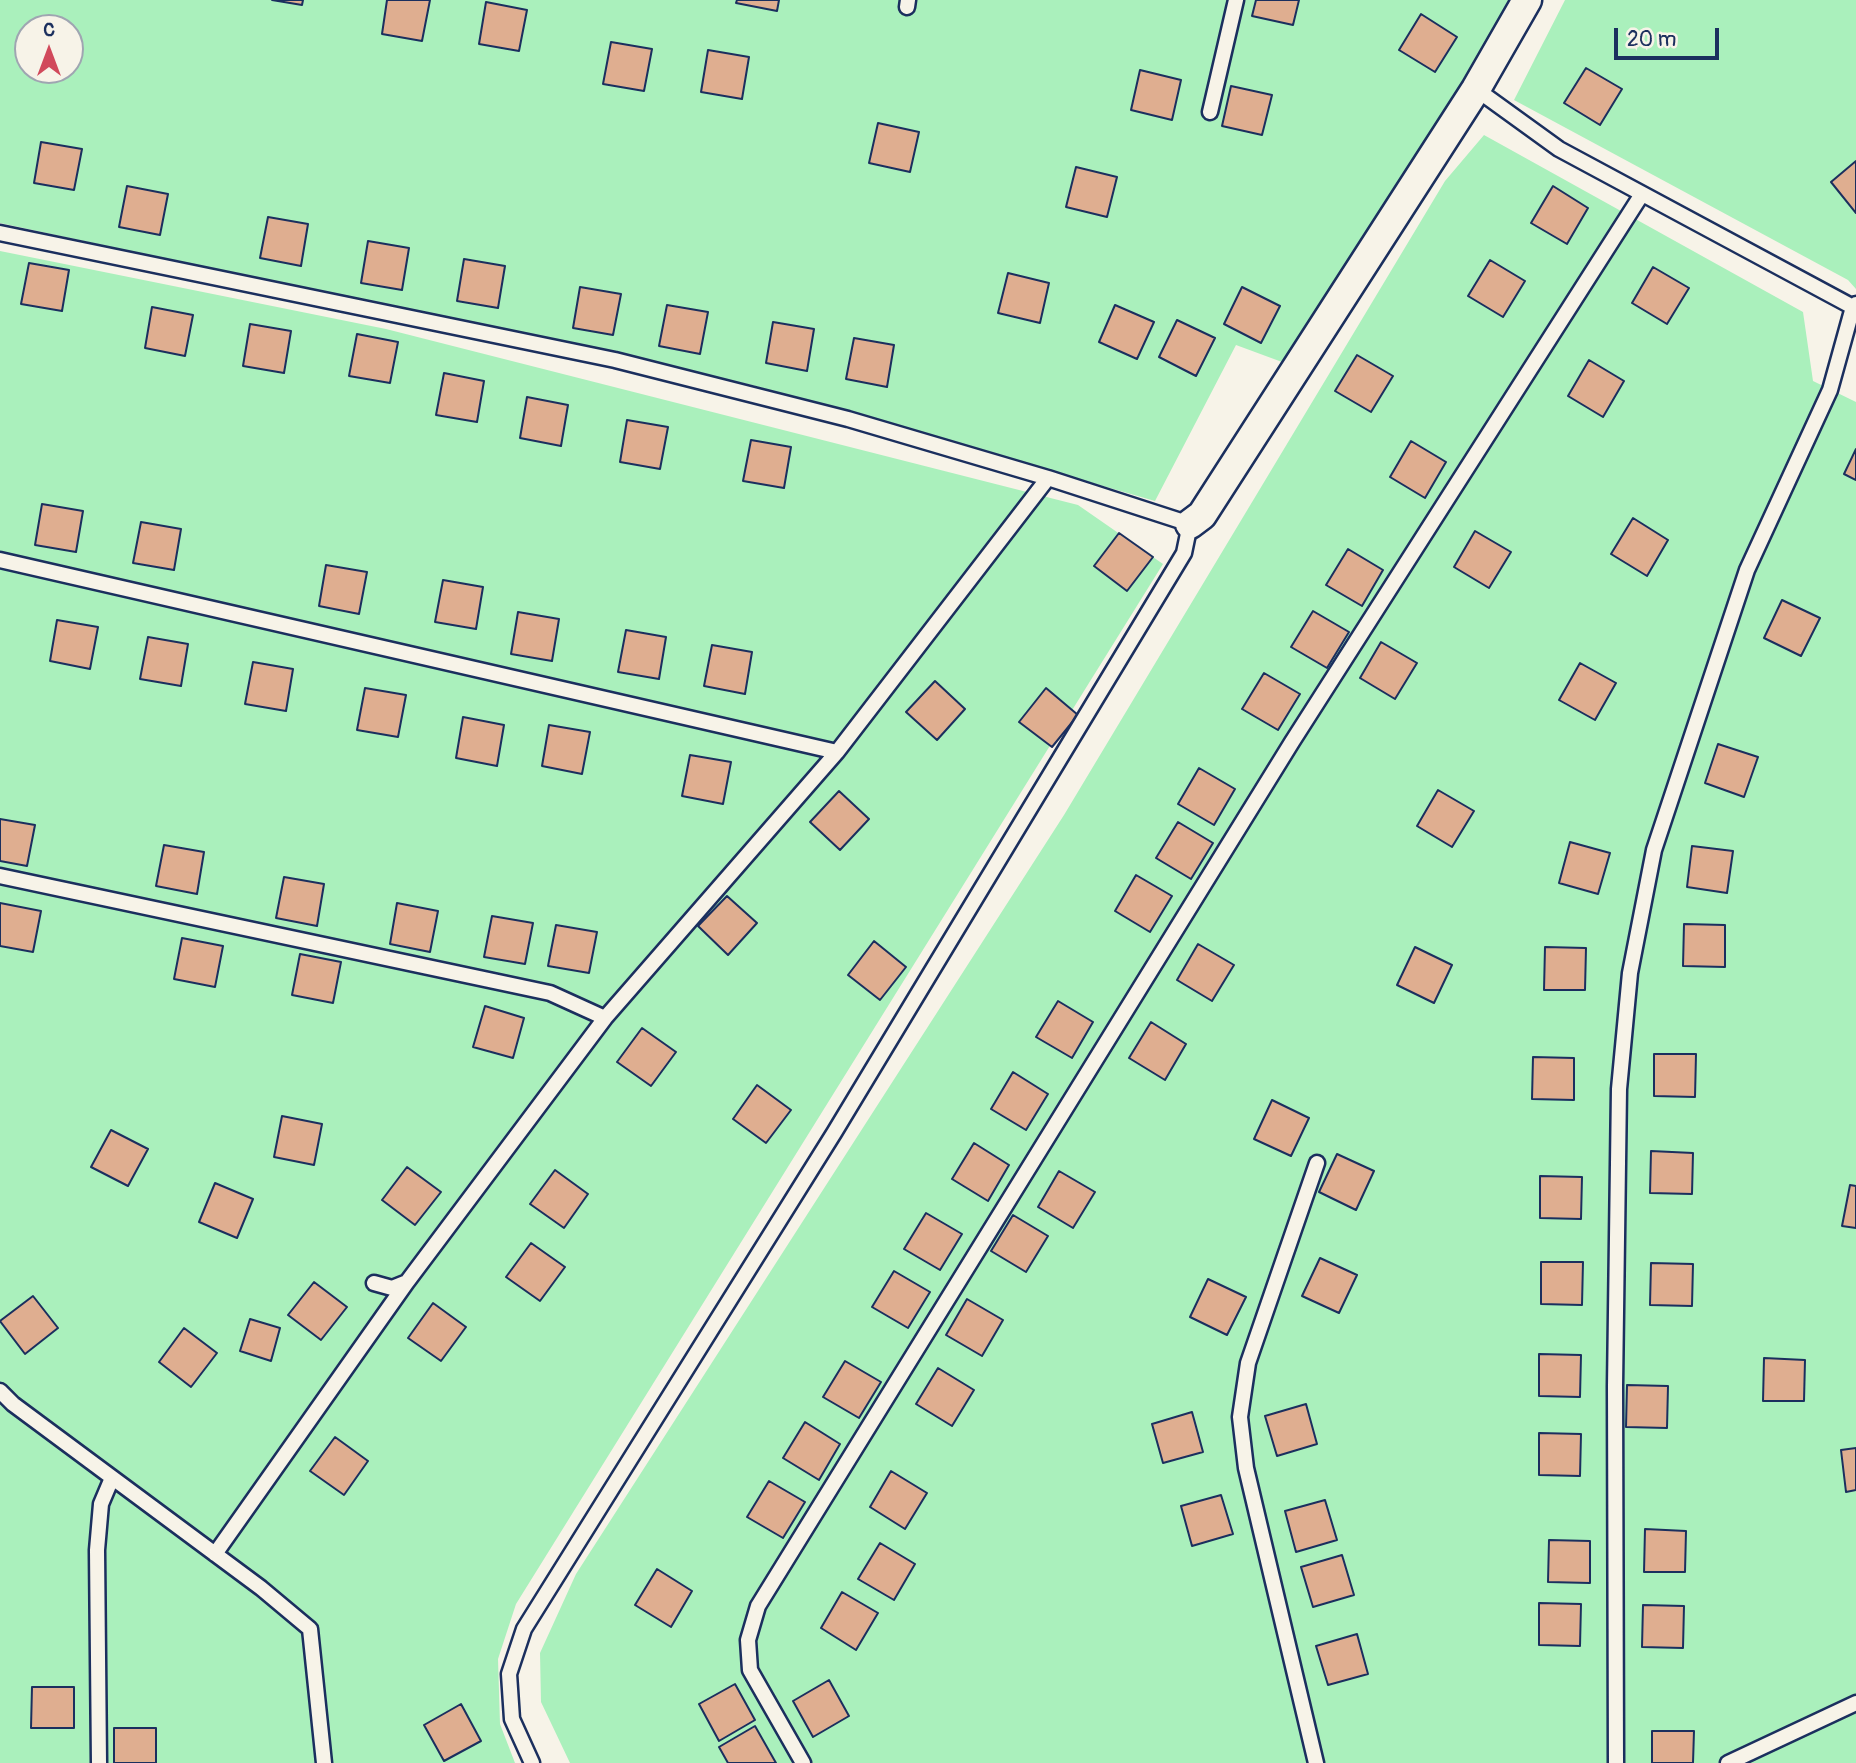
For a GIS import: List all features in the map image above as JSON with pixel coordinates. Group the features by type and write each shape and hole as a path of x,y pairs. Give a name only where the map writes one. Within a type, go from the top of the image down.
{"street":[{"path":"1190,524 1202,515 1476,89 1527,0"}],"lane":[{"path":"1210,112 1236,0"},
{"path":"1476,89 1559,149 1855,308 1830,390 1747,570 1654,850 1630,973 1619,1089 1615,1386 1616,1763"},
{"path":"803,1763 750,1670 748,1640 758,1606 1285,754 1642,194"},
{"path":"0,233 615,360 848,419 1048,478 1190,524 1184,553 834,1133 524,1629 509,1674 512,1719 532,1763"},
{"path":"215,1554 407,1282 606,1018 837,752 1048,478"},
{"path":"0,560 837,752"},
{"path":"0,876 550,993 606,1018"},
{"path":"1316,1763 1246,1468 1240,1417 1248,1363 1317,1163"},
{"path":"373,1283 392,1287 407,1282"},
{"path":"0,1391 13,1404 261,1588 310,1629 324,1763"},
{"path":"99,1763 97,1550 101,1504 112,1478"},
{"path":"1728,1763 1856,1703"}],"green space":[{"path":"0,0 1510,0 1479,59 1282,362 1236,345 1155,501 752,385 0,223"},
{"path":"1565,0 1856,0 1856,289 1848,280 1514,100"},
{"path":"1484,135 1803,312 1813,381 1856,402 1856,1763 570,1763 541,1702 540,1653 576,1574 1064,815 1445,181"},
{"path":"0,251 386,329 1078,505 1163,564 516,1604 498,1659 500,1724 515,1763 0,1763"}],"building":[{"path":"272,0 303,0 302,5"},
{"path":"387,0 430,0 422,41 382,34"},
{"path":"737,0 779,0 777,11 736,3"},
{"path":"1256,0 1299,0 1293,25 1252,16"},
{"path":"486,2 527,10 519,51 479,44"},
{"path":"1421,14 1457,37 1435,72 1399,50"},
{"path":"611,42 652,49 644,91 603,84"},
{"path":"708,50 749,57 742,99 701,92"},
{"path":"1586,68 1622,89 1600,125 1564,103"},
{"path":"1140,70 1181,80 1172,120 1131,110"},
{"path":"1231,86 1272,95 1262,135 1222,126"},
{"path":"878,123 919,132 910,172 869,163"},
{"path":"41,142 82,149 74,190 34,183"},
{"path":"1856,161 1856,213 1831,182"},
{"path":"1076,167 1117,177 1107,217 1066,207"},
{"path":"127,186 168,194 160,235 119,227"},
{"path":"1553,186 1588,208 1567,244 1531,223"},
{"path":"268,217 308,224 301,266 260,258"},
{"path":"368,241 409,248 402,290 361,283"},
{"path":"464,259 505,266 498,308 457,301"},
{"path":"1490,260 1525,281 1503,317 1468,296"},
{"path":"29,263 69,270 62,311 21,304"},
{"path":"1653,267 1689,288 1667,324 1632,303"},
{"path":"1008,273 1049,283 1040,323 998,313"},
{"path":"580,287 621,294 613,335 573,328"},
{"path":"1242,287 1280,306 1261,343 1224,324"},
{"path":"667,305 708,312 700,354 659,346"},
{"path":"1115,305 1154,322 1137,359 1099,342"},
{"path":"152,307 193,315 185,356 145,348"},
{"path":"1177,320 1215,338 1196,376 1159,357"},
{"path":"773,322 814,329 807,371 766,363"},
{"path":"250,324 291,331 284,373 243,366"},
{"path":"357,334 398,342 390,383 349,376"},
{"path":"854,338 894,345 887,387 846,379"},
{"path":"1357,355 1393,376 1371,412 1335,391"},
{"path":"1589,360 1624,381 1603,417 1568,396"},
{"path":"444,373 484,381 477,422 436,415"},
{"path":"527,397 568,405 561,446 520,438"},
{"path":"627,420 668,427 660,469 620,462"},
{"path":"751,440 791,447 784,488 743,481"},
{"path":"1411,441 1446,462 1425,498 1390,477"},
{"path":"1856,449 1856,480 1844,474"},
{"path":"42,504 83,511 76,552 35,545"},
{"path":"1633,518 1668,540 1647,576 1611,554"},
{"path":"141,522 181,529 174,570 133,563"},
{"path":"1475,531 1511,552 1489,588 1454,567"},
{"path":"1119,533 1153,557 1127,591 1094,566"},
{"path":"1348,549 1383,570 1362,606 1326,585"},
{"path":"326,565 367,572 359,614 319,606"},
{"path":"443,580 483,587 476,629 435,622"},
{"path":"1782,600 1820,618 1801,656 1764,638"},
{"path":"1313,611 1349,632 1327,668 1291,647"},
{"path":"518,612 559,619 552,661 511,654"},
{"path":"57,620 98,627 90,669 50,661"},
{"path":"626,630 666,637 659,679 618,672"},
{"path":"148,637 188,644 181,686 140,679"},
{"path":"1381,642 1417,663 1395,699 1360,678"},
{"path":"712,645 752,652 745,694 704,686"},
{"path":"253,662 293,669 286,711 245,704"},
{"path":"1580,663 1616,683 1595,720 1559,700"},
{"path":"1264,673 1300,694 1278,730 1242,709"},
{"path":"935,681 965,709 937,740 906,712"},
{"path":"365,688 406,695 398,737 357,730"},
{"path":"1046,688 1078,715 1052,747 1019,722"},
{"path":"463,717 504,725 497,766 456,758"},
{"path":"549,725 590,732 582,774 542,766"},
{"path":"1718,744 1758,757 1744,797 1705,783"},
{"path":"690,755 731,762 723,804 682,796"},
{"path":"1199,768 1235,789 1214,825 1178,804"},
{"path":"1438,790 1474,811 1452,847 1417,826"},
{"path":"839,791 869,819 840,850 810,822"},
{"path":"0,819 35,825 27,866 0,861"},
{"path":"1178,822 1213,843 1191,879 1156,858"},
{"path":"1570,842 1610,853 1598,894 1559,883"},
{"path":"164,845 204,852 197,894 156,886"},
{"path":"1692,846 1733,851 1727,893 1687,887"},
{"path":"1136,875 1172,896 1150,932 1115,911"},
{"path":"284,877 324,884 317,926 276,918"},
{"path":"727,896 757,923 728,955 698,926"},
{"path":"0,903 41,911 33,952 0,946"},
{"path":"397,903 438,911 430,952 390,944"},
{"path":"492,916 533,923 525,964 484,957"},
{"path":"1684,924 1725,925 1725,967 1683,966"},
{"path":"556,925 597,932 589,973 548,966"},
{"path":"182,938 223,946 215,987 174,979"},
{"path":"874,941 906,967 880,1000 848,975"},
{"path":"1198,944 1234,965 1212,1001 1177,980"},
{"path":"1415,947 1452,965 1434,1003 1397,985"},
{"path":"1545,947 1586,948 1585,990 1544,990"},
{"path":"300,954 341,962 333,1003 292,995"},
{"path":"1058,1001 1093,1022 1072,1058 1036,1037"},
{"path":"485,1006 524,1018 513,1058 473,1047"},
{"path":"1151,1022 1186,1044 1165,1080 1129,1058"},
{"path":"642,1028 676,1052 651,1086 617,1062"},
{"path":"1654,1054 1696,1054 1695,1097 1654,1096"},
{"path":"1533,1057 1574,1058 1574,1100 1532,1099"},
{"path":"1013,1072 1048,1094 1026,1130 991,1109"},
{"path":"757,1085 791,1110 766,1143 733,1119"},
{"path":"1272,1100 1309,1118 1291,1156 1254,1139"},
{"path":"282,1116 322,1124 314,1165 274,1157"},
{"path":"111,1130 148,1149 128,1186 91,1167"},
{"path":"974,1143 1009,1165 988,1201 952,1179"},
{"path":"1651,1151 1693,1153 1692,1194 1650,1193"},
{"path":"1337,1154 1374,1171 1356,1210 1319,1192"},
{"path":"407,1167 441,1192 415,1225 382,1200"},
{"path":"555,1170 588,1194 564,1228 530,1204"},
{"path":"1059,1171 1095,1192 1073,1228 1038,1207"},
{"path":"1540,1176 1582,1177 1581,1219 1540,1218"},
{"path":"215,1183 253,1199 237,1238 199,1222"},
{"path":"1850,1185 1856,1186 1856,1228 1842,1226"},
{"path":"926,1213 962,1234 940,1270 904,1249"},
{"path":"1013,1215 1048,1236 1026,1272 991,1251"},
{"path":"531,1243 565,1267 540,1301 506,1277"},
{"path":"1320,1258 1357,1275 1339,1313 1302,1296"},
{"path":"1541,1262 1583,1262 1582,1305 1541,1304"},
{"path":"1651,1263 1693,1264 1692,1306 1650,1305"},
{"path":"894,1271 930,1292 908,1328 872,1307"},
{"path":"1208,1279 1246,1297 1227,1335 1190,1317"},
{"path":"314,1282 347,1307 321,1340 288,1315"},
{"path":"33,1296 58,1328 25,1354 0,1321"},
{"path":"967,1299 1003,1320 982,1356 946,1335"},
{"path":"433,1303 466,1327 441,1361 408,1338"},
{"path":"250,1319 280,1328 271,1361 240,1351"},
{"path":"184,1328 217,1353 191,1387 159,1362"},
{"path":"1539,1354 1581,1355 1580,1397 1539,1396"},
{"path":"1764,1358 1805,1360 1804,1401 1763,1401"},
{"path":"845,1361 881,1382 859,1418 823,1397"},
{"path":"938,1368 974,1390 952,1426 916,1404"},
{"path":"1627,1385 1668,1386 1667,1428 1626,1427"},
{"path":"1306,1404 1317,1444 1277,1456 1265,1416"},
{"path":"1192,1412 1203,1452 1163,1463 1152,1424"},
{"path":"805,1422 840,1444 819,1480 783,1458"},
{"path":"1539,1433 1581,1434 1580,1476 1539,1475"},
{"path":"335,1437 368,1461 344,1495 310,1471"},
{"path":"1856,1448 1856,1490 1846,1492 1841,1450"},
{"path":"891,1471 927,1493 905,1529 870,1507"},
{"path":"769,1481 805,1502 783,1538 747,1517"},
{"path":"1221,1495 1233,1534 1192,1546 1181,1506"},
{"path":"1325,1500 1337,1540 1296,1552 1285,1511"},
{"path":"1645,1529 1686,1531 1685,1572 1644,1572"},
{"path":"1549,1540 1590,1541 1590,1583 1548,1582"},
{"path":"880,1543 915,1564 894,1600 858,1579"},
{"path":"1342,1555 1354,1595 1313,1607 1301,1567"},
{"path":"657,1569 692,1591 671,1627 635,1605"},
{"path":"842,1592 878,1613 856,1650 821,1628"},
{"path":"1539,1603 1581,1604 1580,1646 1539,1645"},
{"path":"1643,1605 1684,1606 1683,1648 1642,1647"},
{"path":"1357,1634 1368,1674 1328,1685 1316,1646"},
{"path":"829,1680 849,1716 813,1737 793,1701"},
{"path":"735,1684 755,1720 719,1741 699,1704"},
{"path":"32,1687 74,1687 74,1728 31,1728"},
{"path":"461,1704 481,1741 444,1761 424,1725"},
{"path":"755,1726 776,1763 728,1763 719,1747"},
{"path":"114,1728 156,1728 156,1763 114,1763"},
{"path":"1652,1731 1694,1731 1693,1763 1652,1763"}]}
